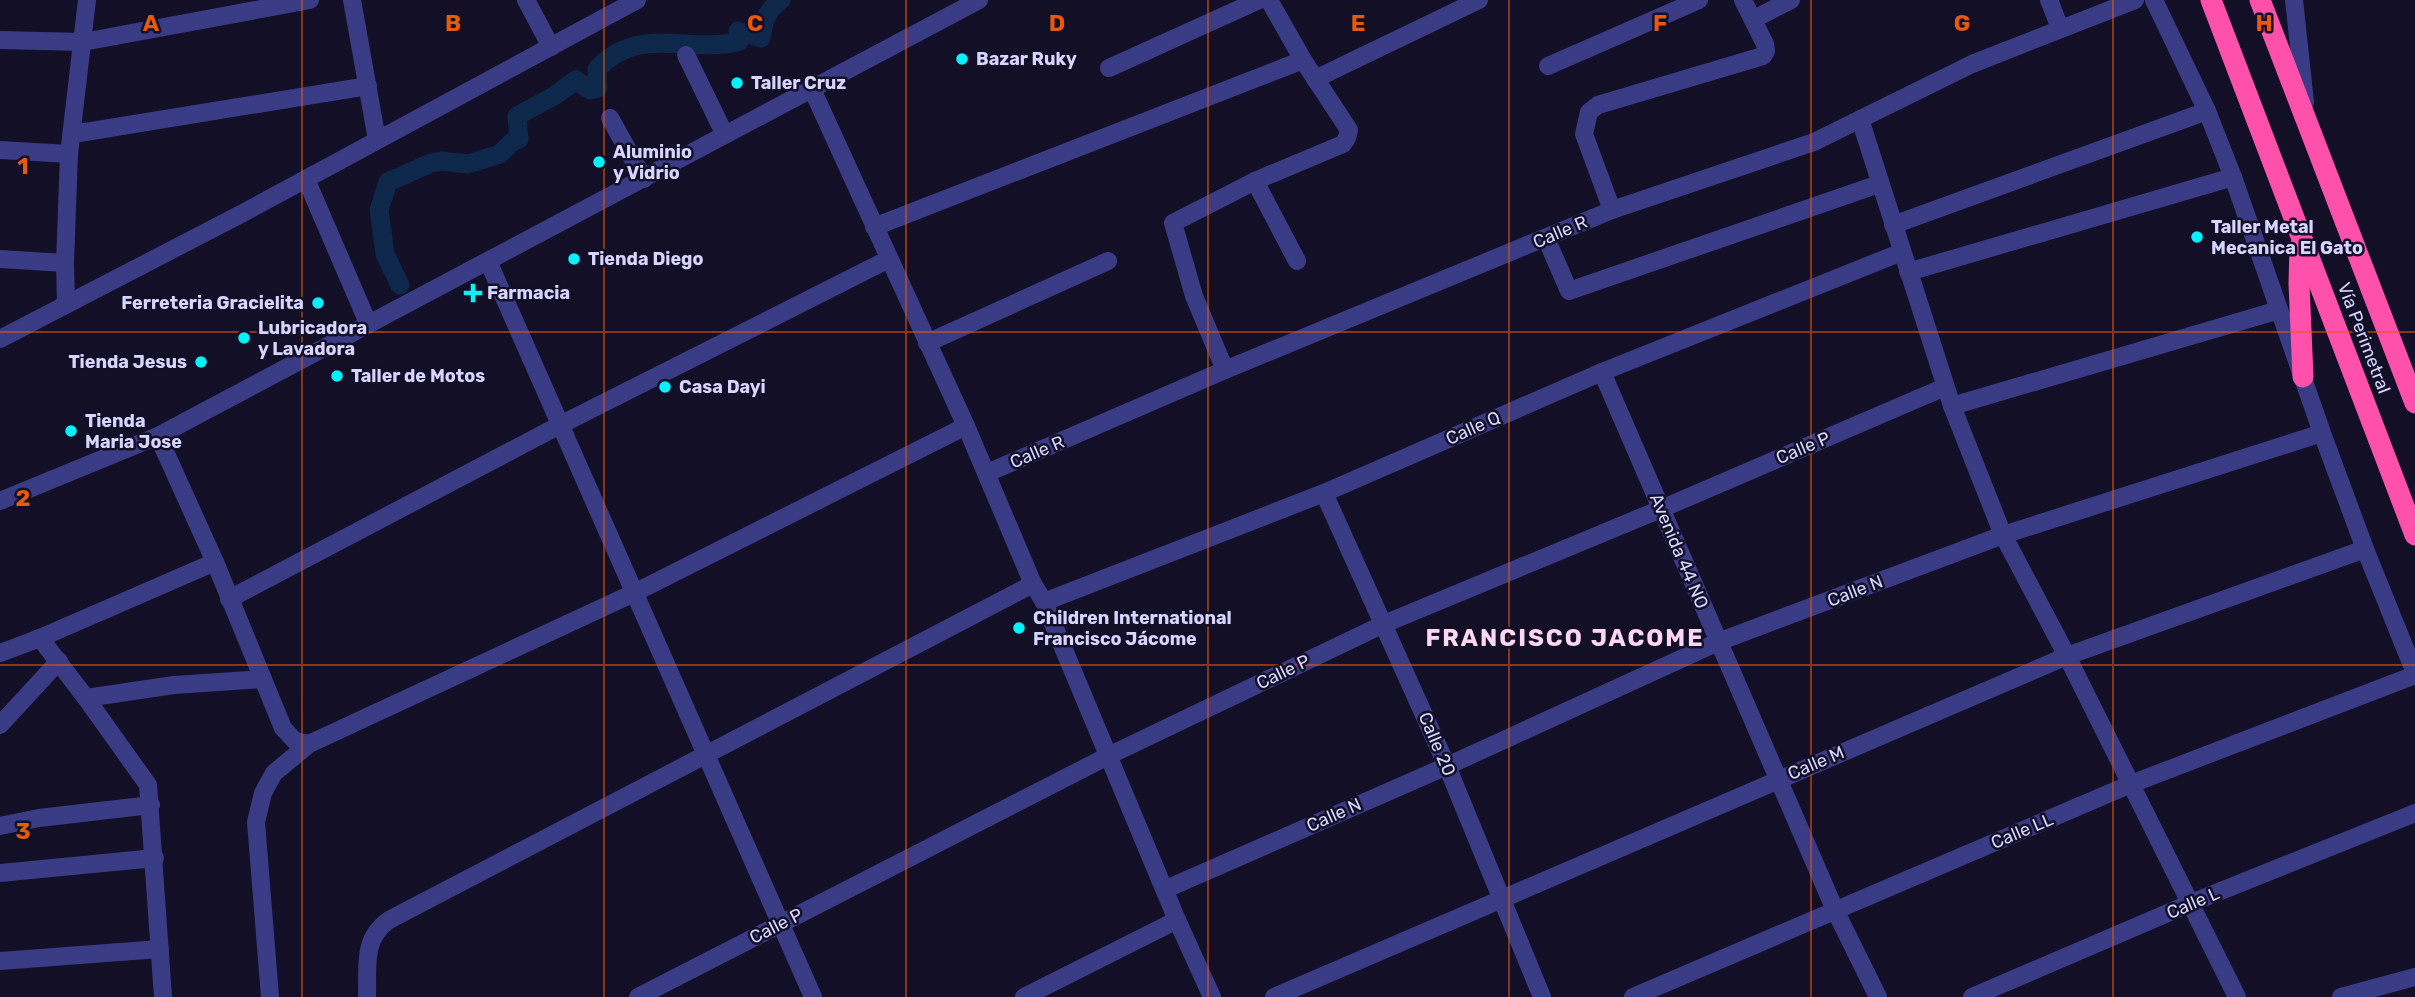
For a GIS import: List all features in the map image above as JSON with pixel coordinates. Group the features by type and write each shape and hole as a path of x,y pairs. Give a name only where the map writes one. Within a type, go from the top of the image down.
{"highway":[{"name":"Vía Perimetral","path":"2211,0 2415,535"},
{"name":"Vía Perimetral","path":"2260,0 2415,403"},
{"path":"2300,234 2303,377"}],"street":[{"path":"66,305 69,153 87,0"},
{"path":"0,40 83,42 310,0"},
{"path":"352,0 377,140"},
{"path":"526,0 551,47"},
{"path":"0,339 306,179 637,0"},
{"path":"0,501 158,436 979,0"},
{"path":"1109,68 1259,0"},
{"path":"1225,370 1194,296 1173,223 1255,181 1343,144 1349,130 1303,60 1269,0"},
{"path":"1315,79 1479,0"},
{"path":"1548,66 1699,0"},
{"path":"1612,210 1584,134 1589,112 1598,105 1757,60 1766,51 1754,19 1743,0"},
{"path":"1754,19 1791,0"},
{"path":"2049,0 2060,28"},
{"name":"Calle R","path":"987,474 1225,370 1612,210 1814,142 1972,64 2135,0"},
{"path":"2154,0 2207,111 2233,177 2322,433 2415,674"},
{"path":"2294,0 2307,127"},
{"path":"686,55 725,135"},
{"path":"874,227 1303,60"},
{"path":"73,134 368,86"},
{"path":"812,89 966,426 1033,584 1044,602 1212,997"},
{"path":"1893,225 2207,111"},
{"path":"610,118 643,179"},
{"path":"1860,120 1945,387 2003,535 2067,656 2237,997"},
{"path":"0,150 69,153"},
{"path":"1908,272 2233,177"},
{"path":"306,179 368,323"},
{"path":"1255,181 1297,261"},
{"path":"1546,238 1569,291 1880,184"},
{"name":"Calle Q","path":"1044,602 1324,493 1602,372 1902,253"},
{"path":"0,259 65,263"},
{"path":"229,599 560,425 888,259"},
{"path":"488,261 813,997"},
{"path":"927,343 1108,261"},
{"path":"1952,406 2279,310"},
{"name":"Avenida 44 NO","path":"1602,372 1835,910 1878,997"},
{"name":"Calle P","path":"638,997 1110,755 1384,624 1945,387"},
{"path":"270,997 256,822 263,793 274,773 309,744 634,593 966,426"},
{"name":"Calle N","path":"1166,889 1447,766 1718,642 2003,535 2322,433"},
{"path":"158,436 215,562 283,728 295,741 309,744"},
{"name":"Calle 20","path":"1324,493 1447,766 1542,997"},
{"name":"Calle M","path":"1274,997 2067,656 2365,550"},
{"path":"0,653 215,562"},
{"path":"367,997 369,942 378,928 389,919 1033,584"},
{"path":"40,638 148,785 163,997"},
{"path":"0,725 59,661"},
{"name":"Calle LL","path":"1633,997 2131,784 2415,674"},
{"path":"86,698 174,685 262,679"},
{"path":"0,826 39,818 150,805"},
{"name":"Calle L","path":"1972,997 2415,813"},
{"path":"0,873 155,858"},
{"path":"1024,997 1177,920"},
{"path":"0,961 160,949"},
{"path":"2341,997 2415,977"}],"waterway":[{"path":"400,285 385,254 379,210 388,182 431,163 441,161 468,164 500,154 519,139 517,116 554,96 576,80 590,90 598,88 597,69 614,55 631,47 665,43 720,44 739,41 738,31 761,38 766,17 781,0"}],"place":[{"name":"Bazar Ruky","path":"962,59"},
{"name":"Taller Cruz","path":"737,83"},
{"name":"Aluminio y Vidrio","path":"599,162"},
{"name":"Taller Metal Mecanica El Gato","path":"2197,237"},
{"name":"Tienda Diego","path":"574,259"},
{"name":"Farmacia","path":"473,293"},
{"name":"Ferreteria Gracielita","path":"318,303"},
{"name":"Lubricadora y Lavadora","path":"244,338"},
{"name":"Tienda Jesus","path":"201,362"},
{"name":"Taller de Motos","path":"337,376"},
{"name":"Casa Dayi","path":"665,387"},
{"name":"Tienda Maria Jose","path":"71,431"},
{"name":"Children International Francisco Jácome","path":"1019,628"}],"district":[{"name":"FRANCISCO JACOME","path":"1565,638"}]}
